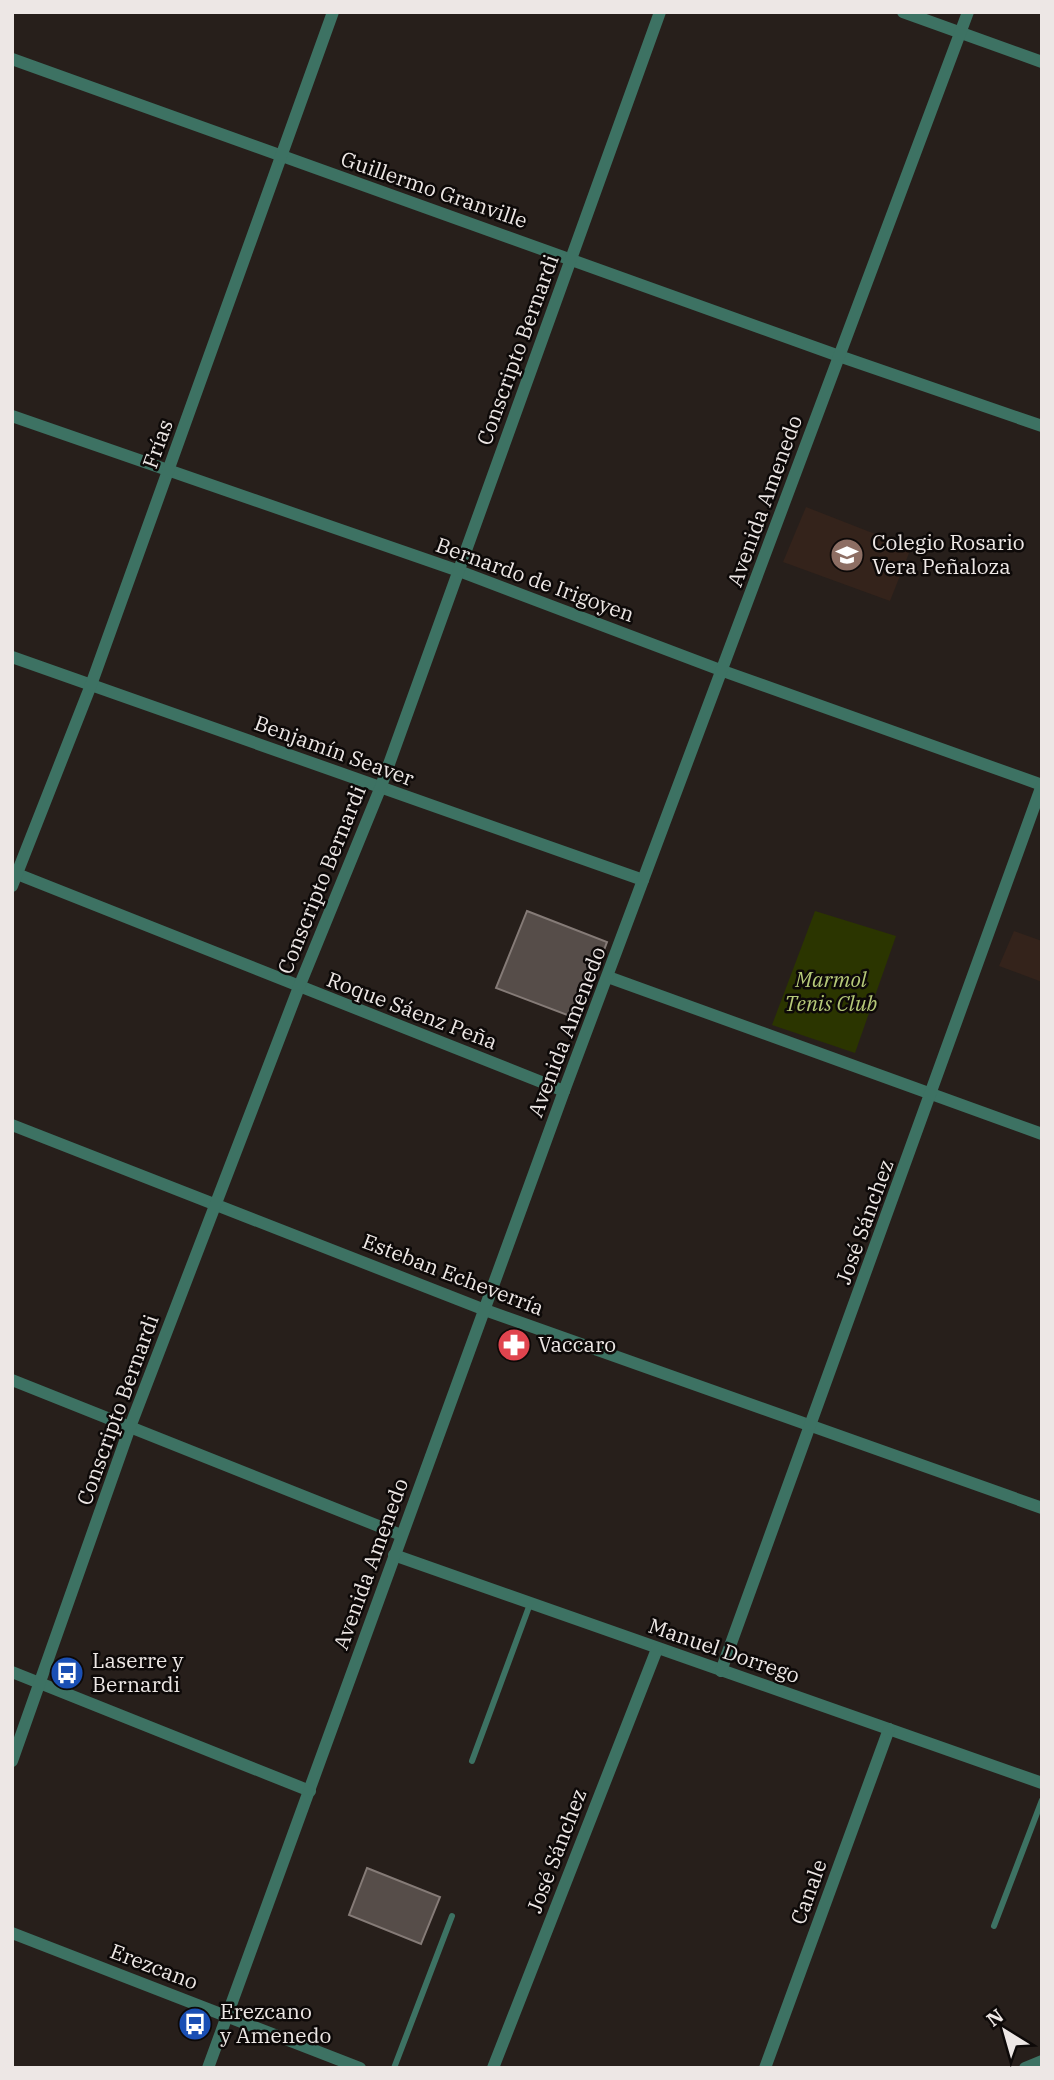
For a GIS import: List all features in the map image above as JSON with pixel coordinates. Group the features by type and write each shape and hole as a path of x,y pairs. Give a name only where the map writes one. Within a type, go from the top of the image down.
{"street":[{"name":"Frías","path":"14,877 91,685 333,12"},
{"name":"Conscripto Bernardi","path":"12,1761 130,1427 299,987 380,789 660,12"},
{"path":"903,12 1042,62"},
{"name":"Avenida Amenedo","path":"208,2068 565,1091 968,12"},
{"name":"Guillermo Granville","path":"12,60 1042,426"},
{"name":"Bernardo de Irigoyen","path":"12,416 459,571 723,671 1042,785"},
{"name":"Benjamín Seaver","path":"12,657 643,880"},
{"name":"José Sánchez","path":"721,1671 1042,785"},
{"name":"Roque Sáenz Peña","path":"14,877 565,1091"},
{"path":"608,977 1042,1134"},
{"name":"Esteban Echeverría","path":"12,1125 485,1310 1042,1508"},
{"path":"12,1380 401,1535"},
{"name":"Manuel Dorrego","path":"394,1555 1042,1783"},
{"name":"José Sánchez","path":"493,2068 657,1649"},
{"path":"12,1672 310,1791"},
{"name":"Canale","path":"765,2068 889,1728"},
{"name":"Erezcano","path":"12,1933 360,2068"},
{"path":"1025,2068 1042,2061"}],"lane":[{"path":"472,1761 530,1602"},
{"path":"994,1926 1042,1800"},
{"path":"394,2068 453,1916"}],"shaded area":[{"name":"Colegio Rosario Vera Peñaloza","path":"806,507 911,548 890,601 783,562"},
{"path":"1014,931 1042,941 1042,982 999,966"}],"green space":[{"name":"Marmol Tenis Club","path":"815,911 896,936 855,1053 772,1025"}],"building":[{"path":"527,911 607,942 578,1019 496,988"},
{"path":"367,1868 440,1897 421,1944 349,1915"}],"place":[{"name":"Colegio Rosario Vera Peñaloza","path":"847,555"},
{"name":"Vaccaro","path":"514,1345"},
{"name":"Laserre y Bernardi","path":"67,1673"},
{"name":"Erezcano y Amenedo","path":"195,2024"}]}
